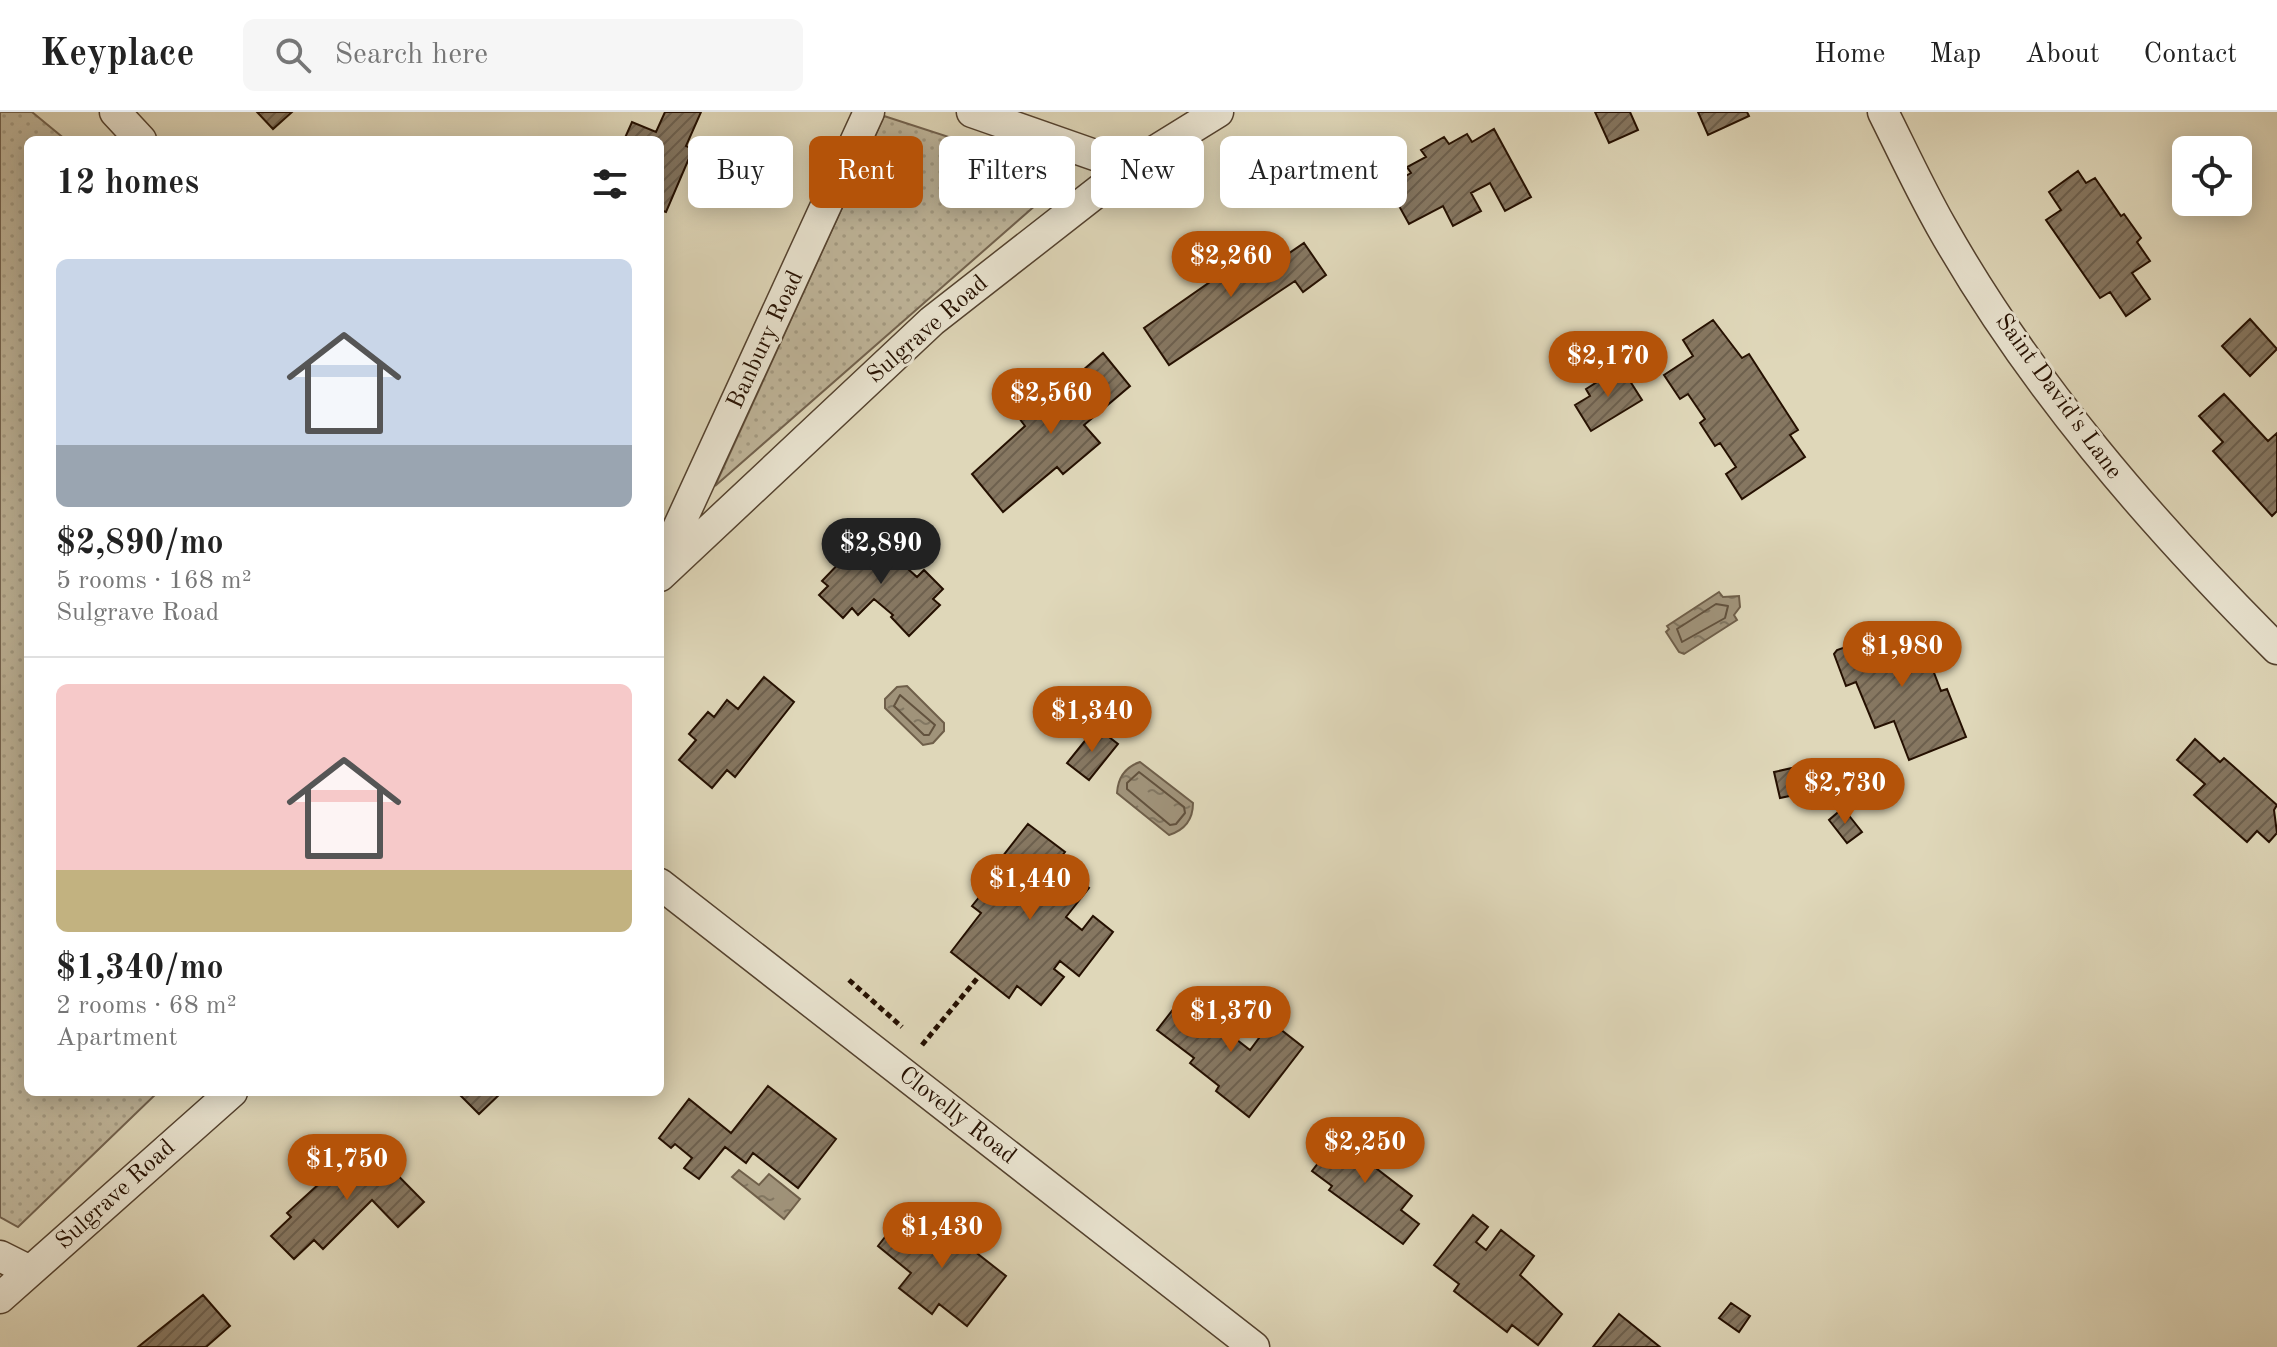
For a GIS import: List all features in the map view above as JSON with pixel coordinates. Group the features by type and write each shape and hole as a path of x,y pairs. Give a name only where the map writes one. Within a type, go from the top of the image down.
{"street":[{"path":"115,112 137,136"},
{"name":"Banbury Road","path":"664,558 869,112"},
{"path":"972,112 1091,154"},
{"name":"Sulgrave Road","path":"1179,136 1218,112"},
{"name":"Saint David's Lane","path":"1883,112 1941,226 1992,307 2068,416 2126,489 2210,582 2277,649"},
{"name":"Sulgrave Road","path":"664,572 932,321 1091,197"},
{"name":"Clovelly Road","path":"664,887 1254,1347"},
{"name":"Sulgrave Road","path":"0,1298 227,1096"},
{"path":"0,1256 30,1271"}],"path":[{"path":"922,1045 980,975"},
{"path":"849,980 903,1028"}],"shaded area":[{"path":"0,112 32,112 61,136 24,136 24,1096 154,1096 18,1227 0,1217"},
{"path":"884,116 946,136 939,136 939,208 1032,208 715,486 842,208 923,208 923,136 875,136"}],"water":[{"path":"1719,592 1723,597 1739,596 1740,607 1734,615 1737,620 1684,654 1679,652 1666,632 1669,629 1667,626"},
{"path":"907,686 944,723 944,731 933,743 923,745 885,708 885,699 897,687"},
{"path":"1140,762 1193,803 1190,819 1175,833 1169,835 1117,793 1123,773"},
{"path":"739,1170 759,1185 769,1174 800,1199 784,1219 732,1177"}],"building":[{"path":"257,112 292,112 273,129"},
{"path":"665,112 701,112 688,136 688,161 666,212 664,136 626,136 632,122 656,132"},
{"path":"1595,112 1630,112 1638,130 1609,143"},
{"path":"1698,112 1747,112 1749,116 1708,135"},
{"path":"1494,129 1531,197 1505,211 1490,183 1471,193 1481,211 1453,226 1443,206 1409,224 1400,208 1407,208 1407,175 1411,173 1407,167 1426,157 1421,150 1444,137 1449,144 1467,134 1472,142"},
{"path":"2078,171 2086,183 2095,178 2121,216 2124,214 2141,238 2137,242 2150,261 2132,273 2150,299 2126,316 2110,292 2100,298 2046,220 2061,210 2049,192"},
{"path":"1304,243 1326,275 1303,292 1295,281 1169,365 1144,328 1243,259 1246,264 1273,245 1282,258"},
{"path":"2250,319 2277,349 2250,376 2222,346"},
{"path":"1713,320 1742,358 1749,354 1798,430 1790,435 1805,457 1742,499 1726,474 1736,467 1720,443 1715,446 1700,423 1705,419 1688,394 1680,399 1664,375 1693,356 1683,340"},
{"path":"1103,353 1130,386 1084,425 1100,443 1063,474 1057,467 1003,512 972,474 1025,426 1019,418 1032,408 1037,415 1061,395 1064,400 1081,385 1075,377"},
{"path":"1621,367 1642,400 1591,431 1575,405 1590,396 1586,389"},
{"path":"2224,394 2268,441 2277,433 2277,511 2272,516 2213,451 2223,442 2199,416"},
{"path":"868,533 917,577 924,570 943,589 933,599 940,605 909,636 891,617 893,615 874,599 858,615 852,608 843,618 819,595 828,586 822,581 843,559 848,563 852,559 848,554"},
{"path":"1915,623 1941,691 1947,689 1966,737 1909,760 1894,721 1875,728 1856,682 1846,686 1834,654 1837,650"},
{"path":"764,677 794,702 735,777 727,770 712,788 679,760 696,740 689,734 708,712 714,717 727,700 738,709"},
{"path":"1096,727 1118,744 1089,780 1067,763"},
{"path":"2195,739 2220,762 2224,758 2277,805 2274,810 2277,833 2269,842 2257,831 2247,842 2194,795 2205,784 2177,760"},
{"path":"1792,768 1799,794 1780,798 1774,772"},
{"path":"1843,808 1862,832 1847,843 1829,820"},
{"path":"1028,824 1065,852 1057,862 1089,888 1066,917 1082,930 1093,916 1113,932 1079,976 1060,961 1054,969 1064,977 1041,1005 1017,986 1009,998 951,952 981,913 972,906 996,876 990,866 1002,857"},
{"path":"1182,998 1195,1008 1201,1000 1223,1018 1218,1025 1250,1050 1271,1022 1303,1047 1249,1117 1216,1091 1219,1086 1190,1063 1194,1058 1157,1030"},
{"path":"768,1086 836,1139 798,1188 753,1153 746,1163 725,1147 699,1179 684,1168 692,1158 675,1144 671,1148 659,1138 689,1099 731,1133"},
{"path":"461,1096 498,1096 479,1114"},
{"path":"1349,1123 1371,1140 1359,1155 1412,1196 1401,1210 1419,1224 1403,1244 1329,1190 1332,1186 1312,1171"},
{"path":"365,1142 424,1202 398,1227 372,1200 323,1249 314,1240 294,1259 271,1236 291,1217 287,1213"},
{"path":"903,1214 928,1234 937,1222 1006,1276 967,1326 939,1304 932,1314 899,1288 911,1273 878,1246"},
{"path":"1473,1215 1488,1227 1476,1242 1486,1250 1501,1230 1534,1256 1520,1275 1562,1314 1538,1345 1512,1325 1507,1332 1454,1291 1459,1284 1434,1265"},
{"path":"203,1295 230,1326 206,1347 138,1347"},
{"path":"1731,1303 1750,1316 1739,1332 1719,1318"},
{"path":"1619,1314 1660,1347 1593,1347"}]}
